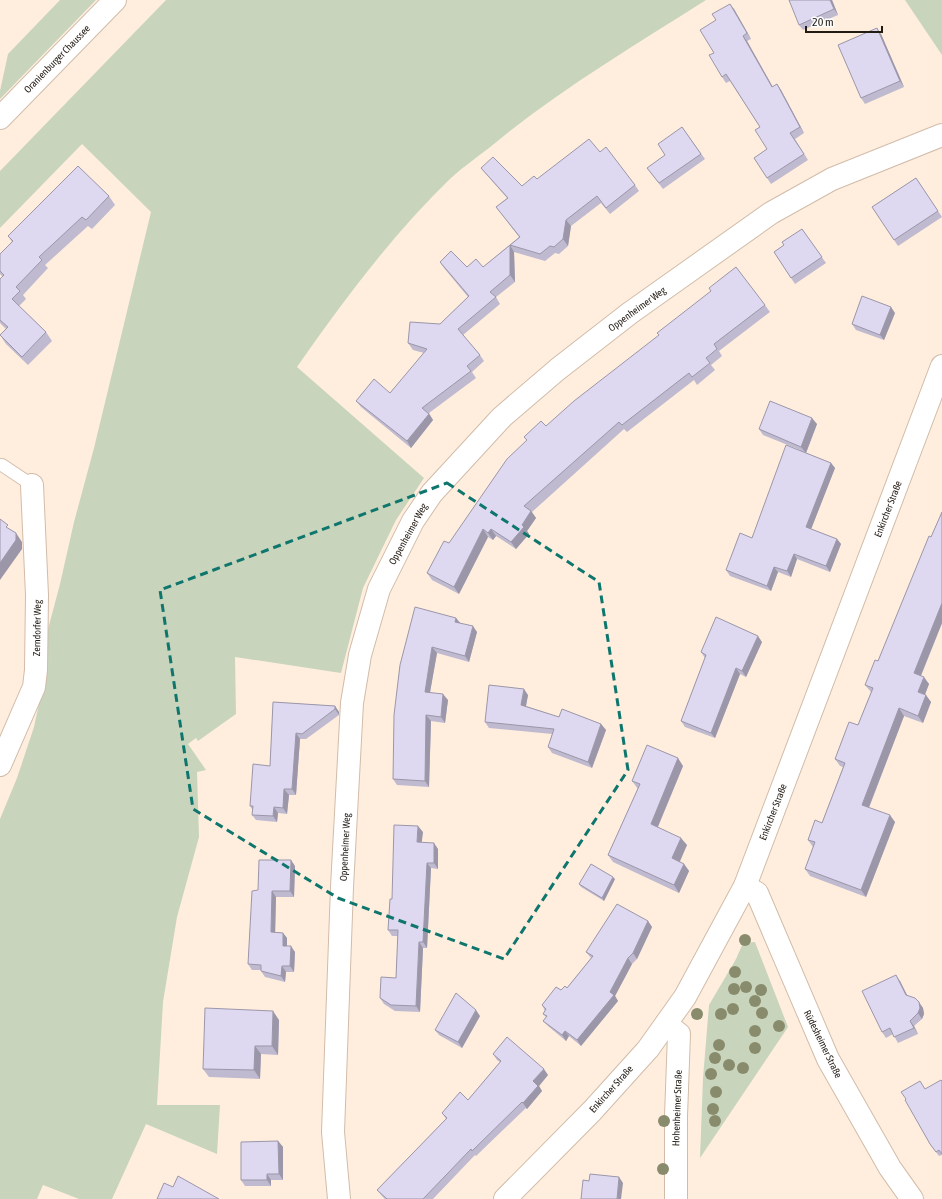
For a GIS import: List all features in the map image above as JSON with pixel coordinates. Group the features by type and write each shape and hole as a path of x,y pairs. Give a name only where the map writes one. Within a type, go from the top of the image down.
{"street":[{"name":"Oranienburger Chaussee","path":"0,118 115,0"},
{"name":"Oppenheimer Weg","path":"339,1199 333,1132 342,888 352,703 360,655 379,589 413,521 432,493 502,417 558,369 630,313 771,213 832,179 942,135"},
{"name":"Enkircher Straße","path":"505,1199 592,1111 648,1049 685,997 745,886 942,366"},
{"name":"Zerndorfer Weg","path":"0,765 34,687 36,670 37,595 32,485"},
{"name":"Rüdesheimer Straße","path":"745,886 758,893 828,1059 890,1168 912,1199"},
{"name":"Hohenheimer Straße","path":"666,1024 679,1034 676,1116 676,1199"}],"lane":[{"path":"2,465 32,485"}],"highlighted area":[{"path":"447,483 599,582 628,770 504,959 338,898 193,809 160,590"}],"green space":[{"path":"60,0 96,0 0,99 0,91 8,54"},
{"path":"166,0 706,0 568,89 515,127 451,178 429,200 389,245 333,317 297,367 424,478 396,520 363,588 341,673 235,657 236,714 198,741 196,738 188,744 206,770 197,772 199,837 177,917 163,1002 157,1105 220,1105 217,1154 146,1124 112,1199 79,1199 43,1185 37,1199 0,1199 0,819 17,778 34,727 42,690 43,648 94,448 151,212 82,144 0,228 0,171"},
{"path":"905,0 942,0 942,55"},
{"path":"755,942 788,1027 700,1158 703,1078 709,1005 736,959 743,943"}],"building":[{"path":"789,0 830,0 834,9 799,25"},
{"path":"730,4 747,33 743,36 772,87 777,84 800,127 790,133 804,154 767,178 754,158 767,149 755,130 760,127 726,74 722,77 709,55 714,53 700,30 716,20 712,14"},
{"path":"877,28 900,81 861,98 838,45"},
{"path":"682,127 701,154 659,183 647,168 665,155 658,144"},
{"path":"589,139 600,152 606,147 635,185 606,208 597,196 566,220 563,239 554,247 550,246 540,254 510,245 520,237 496,207 508,198 481,168 493,157 522,186 534,176 537,179"},
{"path":"78,166 109,196 86,220 82,217 39,257 42,260 16,287 20,291 12,299 46,332 22,357 0,335 8,327 0,320 0,279 4,275 0,271 0,254 13,241 8,236"},
{"path":"916,178 938,211 894,240 872,207"},
{"path":"802,229 822,257 791,278 774,252 784,245 782,242"},
{"path":"510,245 510,275 490,292 496,297 458,329 480,355 467,366 471,371 422,408 429,414 407,441 356,401 374,379 390,393 427,349 408,343 410,322 440,324 469,296 440,262 451,251 467,267 476,259 483,267"},
{"path":"736,267 765,305 714,344 717,349 706,358 710,363 692,377 689,373 622,425 619,422 524,506 531,511 522,525 524,527 511,542 491,529 488,533 483,529 454,587 427,573 444,541 449,543 507,459 527,440 524,437 541,421 546,426 574,401 659,335 657,333 711,291 709,288"},
{"path":"862,296 891,307 880,335 852,324"},
{"path":"770,401 812,418 801,447 759,429"},
{"path":"786,445 831,463 806,527 837,539 826,566 794,554 787,571 774,567 767,586 726,570 740,533 752,538"},
{"path":"942,512 942,603 914,673 924,677 918,692 926,695 918,716 899,708 862,805 890,815 861,890 805,869 815,842 808,840 815,820 822,823 845,763 835,759 849,722 858,725 873,688 865,685 875,660 878,661 929,536 931,537"},
{"path":"0,519 8,525 6,527 16,533 16,540 0,563"},
{"path":"415,607 456,618 455,622 473,626 465,656 432,647 425,692 443,694 441,717 426,715 425,781 393,779 394,715 400,665"},
{"path":"716,617 758,636 742,671 736,668 711,733 681,721 706,655 701,652"},
{"path":"489,685 524,689 521,705 559,717 562,709 601,724 588,762 548,747 554,729 485,722"},
{"path":"273,702 335,706 335,709 302,734 296,733 292,789 284,789 283,808 274,807 273,816 252,815 253,806 250,806 253,764 270,766"},
{"path":"647,745 678,758 651,824 681,838 672,858 684,864 674,885 608,855 640,784 632,781"},
{"path":"394,825 418,826 417,842 434,843 434,863 427,863 423,942 419,942 416,1006 391,1005 380,998 381,977 396,978 398,930 388,930 390,899 392,899"},
{"path":"259,860 291,860 290,891 272,891 271,932 283,933 283,946 291,946 290,966 282,966 281,976 261,971 261,965 248,964 252,891 258,890"},
{"path":"591,864 613,877 602,898 579,884"},
{"path":"617,904 648,921 633,953 628,958 610,992 614,995 577,1040 565,1031 562,1035 543,1021 547,1016 543,1014 546,1009 542,1005 556,987 561,990 565,986 567,988 593,956 586,952"},
{"path":"896,975 906,995 915,998 919,1002 920,1008 918,1013 910,1021 914,1028 894,1037 890,1028 882,1032 862,991"},
{"path":"456,993 476,1010 458,1042 435,1030"},
{"path":"205,1008 273,1011 272,1046 255,1046 254,1070 203,1069"},
{"path":"507,1037 544,1069 533,1081 538,1086 523,1103 522,1102 472,1151 471,1149 423,1199 387,1199 377,1190 447,1118 442,1113 460,1092 468,1100 501,1061 493,1054"},
{"path":"941,1080 942,1154 939,1150 936,1152 930,1144 901,1092 920,1081 925,1089"},
{"path":"278,1141 279,1174 267,1174 267,1180 241,1180 241,1142"},
{"path":"590,1174 619,1177 617,1199 581,1199 583,1180 589,1181"},
{"path":"178,1176 219,1199 157,1199 164,1183 173,1187"}]}
